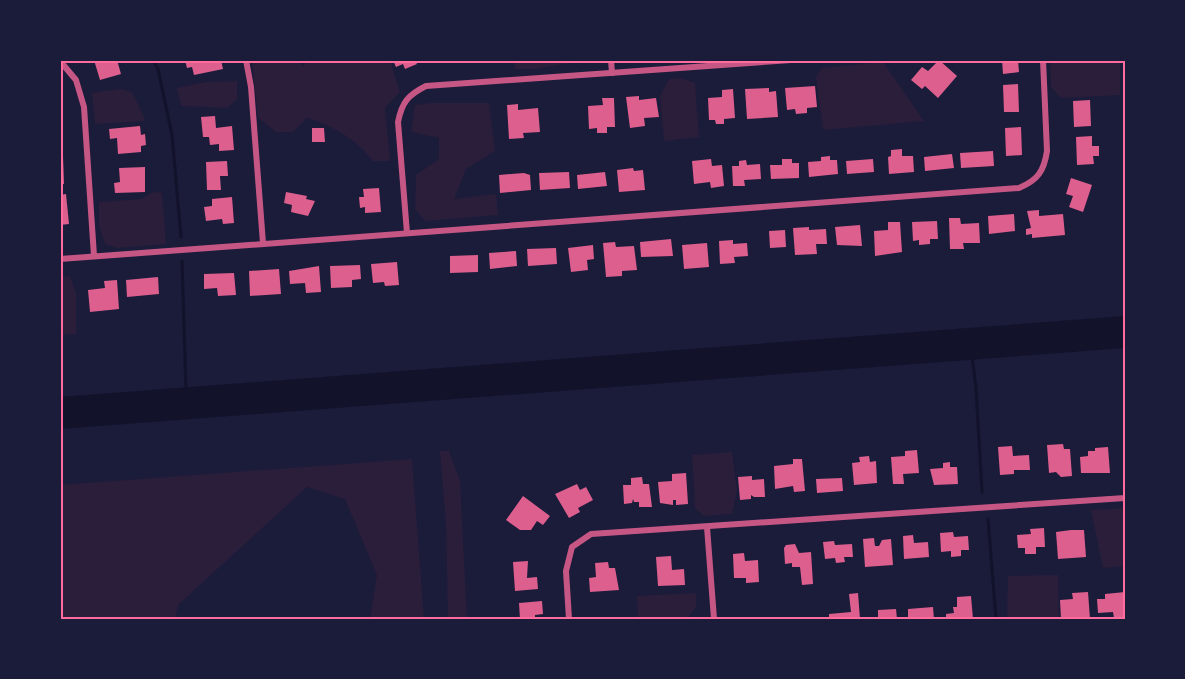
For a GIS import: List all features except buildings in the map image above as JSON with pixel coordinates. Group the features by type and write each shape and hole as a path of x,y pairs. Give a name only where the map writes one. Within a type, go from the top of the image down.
{"street":[{"path":"246,60 251,87 263,243"},
{"path":"611,60 612,73"},
{"path":"407,233 398,122 402,104 411,94 426,86 792,60"},
{"path":"60,259 1018,188 1040,175 1047,151 1043,60"},
{"path":"60,61 76,80 84,107 94,256"},
{"path":"569,619 566,571 572,548 591,534 1125,498"},
{"path":"707,526 714,619"}],"shaded area":[{"path":"252,60 295,60 304,66 308,60 390,60 400,92 385,108 390,161 373,161 367,153 343,134 307,118 293,132 276,132 258,118"},
{"path":"514,60 589,60 536,69 515,69"},
{"path":"1050,60 1120,60 1120,95 1061,98 1051,87"},
{"path":"883,62 924,121 823,130 816,77 822,68"},
{"path":"681,78 695,83 699,137 664,141 660,96 669,79"},
{"path":"237,81 237,99 228,108 181,106 177,88 206,82"},
{"path":"120,89 132,92 146,121 95,124 92,93"},
{"path":"489,103 495,151 466,169 454,199 496,194 498,215 425,221 415,209 416,175 439,159 439,138 411,132 415,105"},
{"path":"153,192 162,193 166,244 117,248 105,244 99,225 99,202 141,199"},
{"path":"70,276 76,293 76,334 60,335 60,277"},
{"path":"1125,316 1125,348 60,429 60,397"},
{"path":"440,451 449,451 460,481 467,619 448,619 446,525"},
{"path":"732,452 737,491 732,514 704,516 695,508 692,455"},
{"path":"412,459 424,619 370,619 377,575 345,499 307,487 178,605 175,619 60,619 60,485"},
{"path":"1125,508 1125,566 1103,568 1091,510"},
{"path":"1058,575 1059,619 1007,619 1008,576"},
{"path":"696,593 696,607 687,619 638,619 637,596"}],"waterway":[{"path":"153,60 158,69 172,135 181,237"},
{"path":"1124,60 1125,77"},
{"path":"182,261 186,391"},
{"path":"972,356 982,492"},
{"path":"988,519 996,619"}]}
